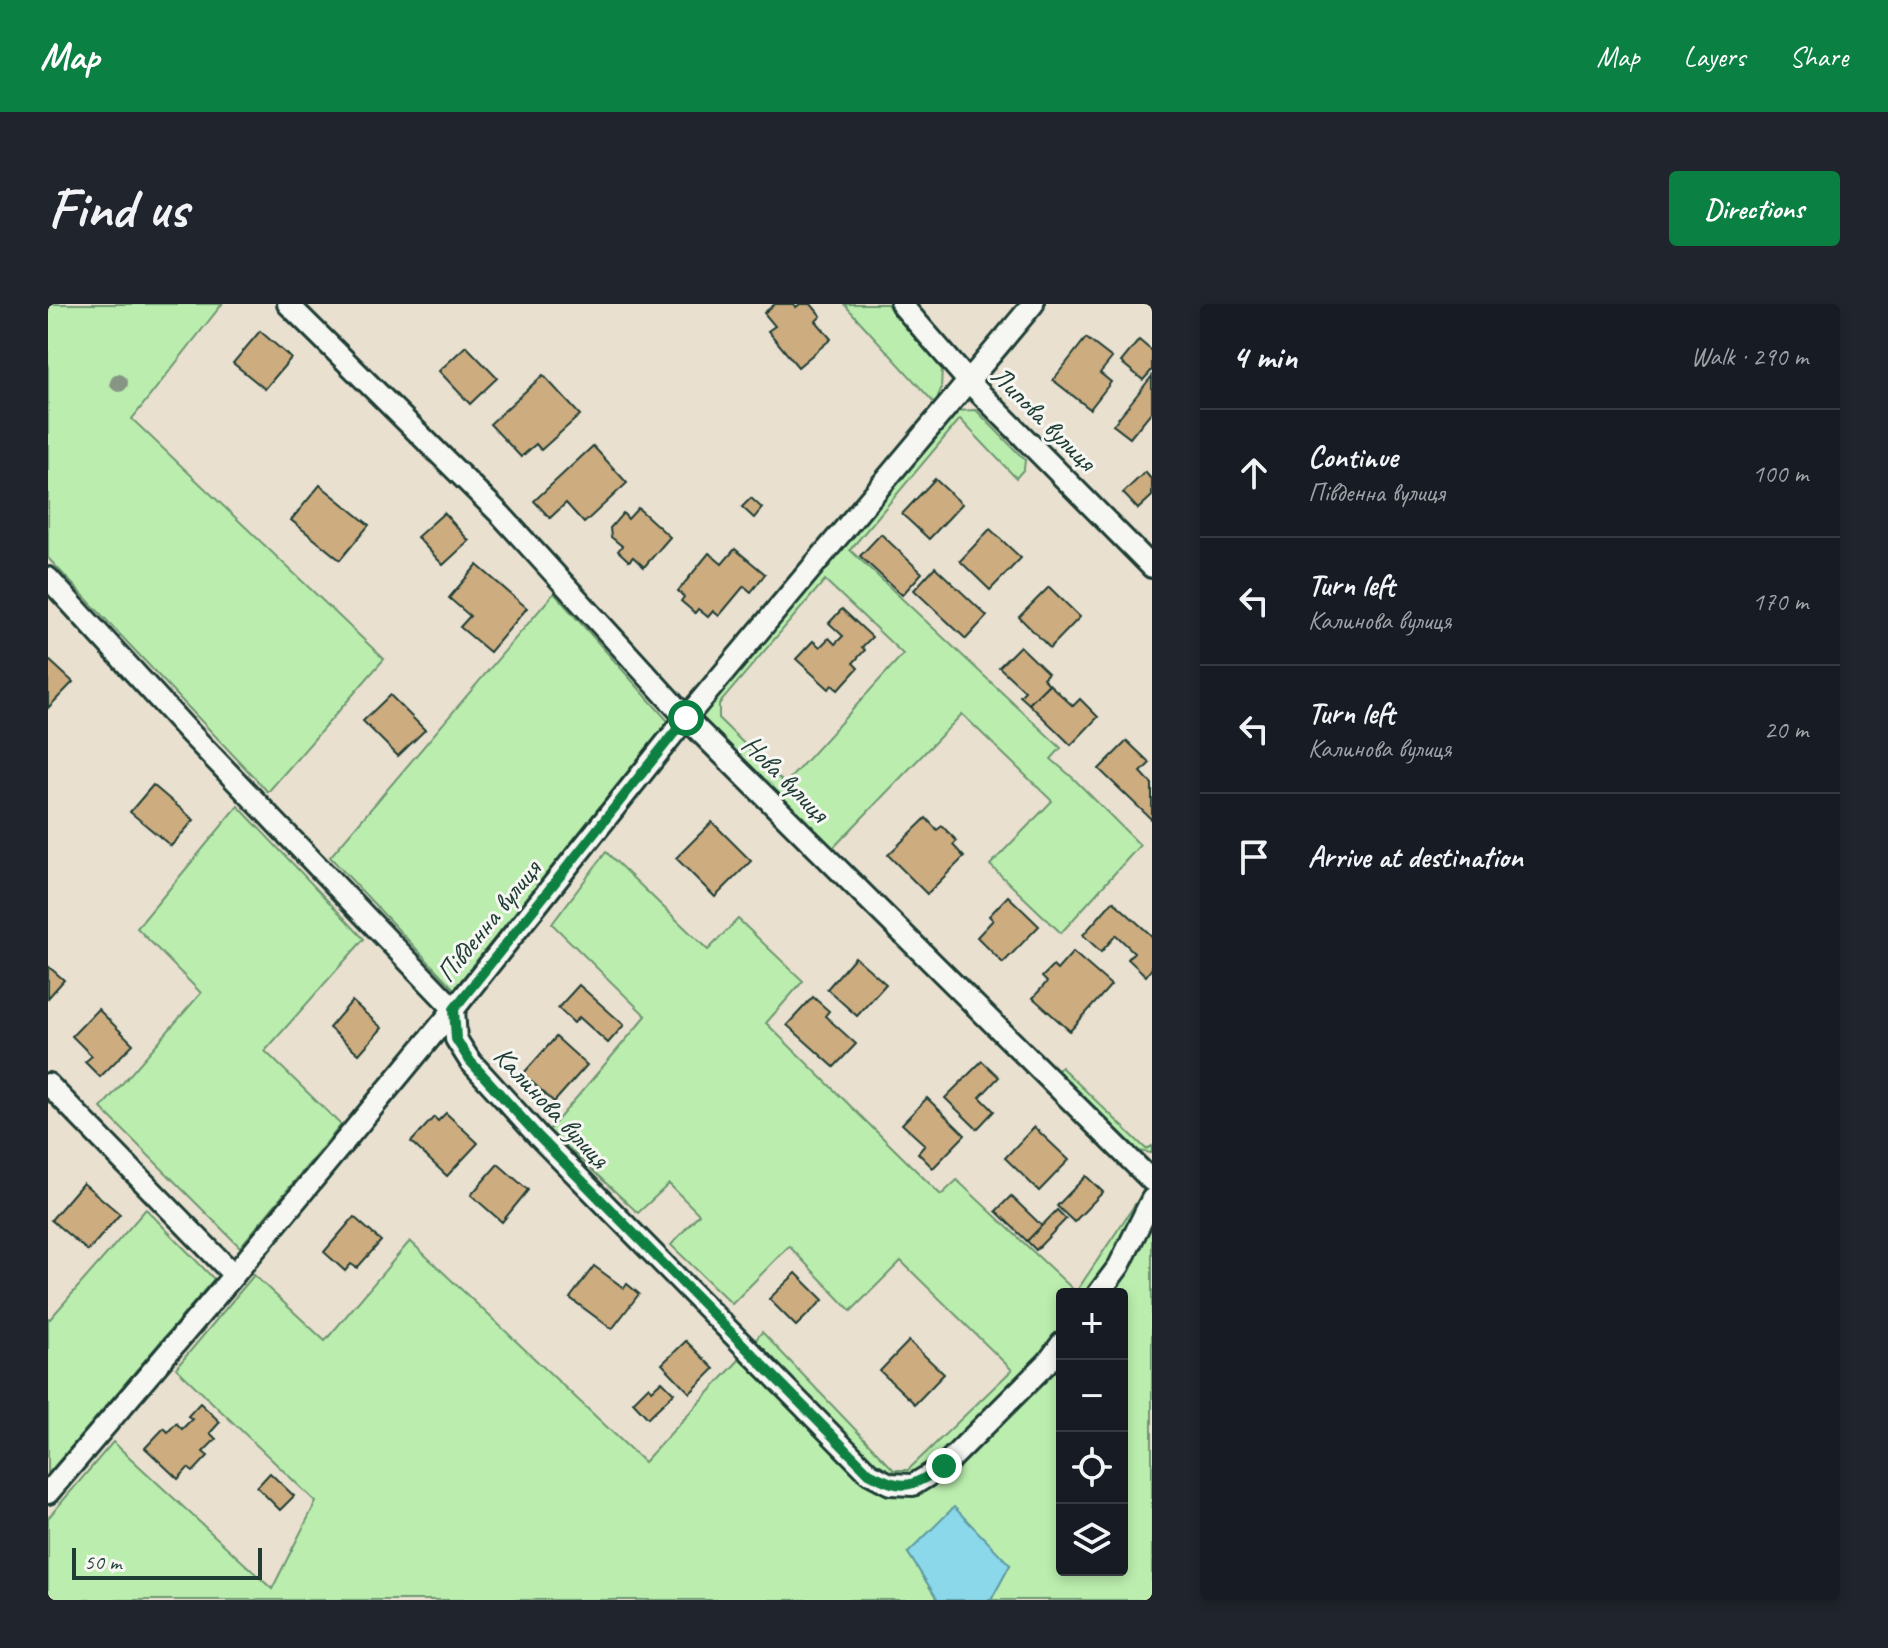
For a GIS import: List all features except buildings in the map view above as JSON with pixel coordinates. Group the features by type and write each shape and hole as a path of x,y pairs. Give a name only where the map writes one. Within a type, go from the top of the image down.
{"street":[{"name":"Нова вулиця","path":"288,304 501,515 686,718 1152,1181"},
{"name":"Липова вулиця","path":"901,304 968,381 1152,567"},
{"name":"Південна вулиця","path":"48,1493 234,1275 454,1009 686,718 1033,304"},
{"path":"48,578 188,731 454,1009"},
{"name":"Калинова вулиця","path":"454,1009 456,1039 470,1061 539,1137 869,1473 890,1484 913,1485 944,1466 1056,1351"},
{"path":"48,1084 234,1275"},
{"path":"1102,1288 1119,1266 1152,1199"}],"green space":[{"path":"48,304 222,304 132,419 384,659 268,792 48,558"},
{"path":"844,304 887,304 942,368 941,389 935,404"},
{"path":"976,410 1025,460 1024,469 1016,478 960,419 850,550 1061,748 1051,759 1140,845 1061,933 990,865 1052,801 962,714 833,848 705,727 702,715 955,411","holes":["825,580 903,654 785,784 719,719 719,704"]},
{"path":"554,593 668,721 454,989 330,857"},
{"path":"238,806 364,939 265,1051 341,1125 240,1247 101,1108 201,993 137,928"},
{"path":"606,852 708,950 738,919 803,981 766,1023 941,1195 957,1180 1072,1288 1056,1288 1056,1340 1043,1358 940,1462 911,1478 892,1478 872,1467 754,1342 762,1332 894,1470 908,1470 1012,1370 901,1261 851,1311 789,1246 732,1304 671,1245 699,1214 669,1184 638,1213 549,1130 646,1016 552,924"},
{"path":"1061,1067 1146,1149 1152,1146 1152,1153 1133,1150 1057,1071"},
{"path":"1142,1194 1147,1198 1113,1263 1094,1288 1079,1288"},
{"path":"146,1209 214,1279 48,1474 48,1318"},
{"path":"1152,1217 1152,1600 991,1600 1010,1565 908,1553 938,1600 48,1600 48,1518 113,1442 272,1589 316,1502 176,1368 254,1275 325,1341 410,1241 644,1462 740,1359 864,1479 915,1493 1056,1361 1056,1576 1128,1576 1128,1288 1111,1288"}],"water":[{"path":"954,1507 1010,1565 991,1600 938,1600 908,1553"}],"route":[{"path":"686,718 454,1009 456,1039 470,1061 539,1137 869,1473 890,1484 913,1485 944,1466"}]}
